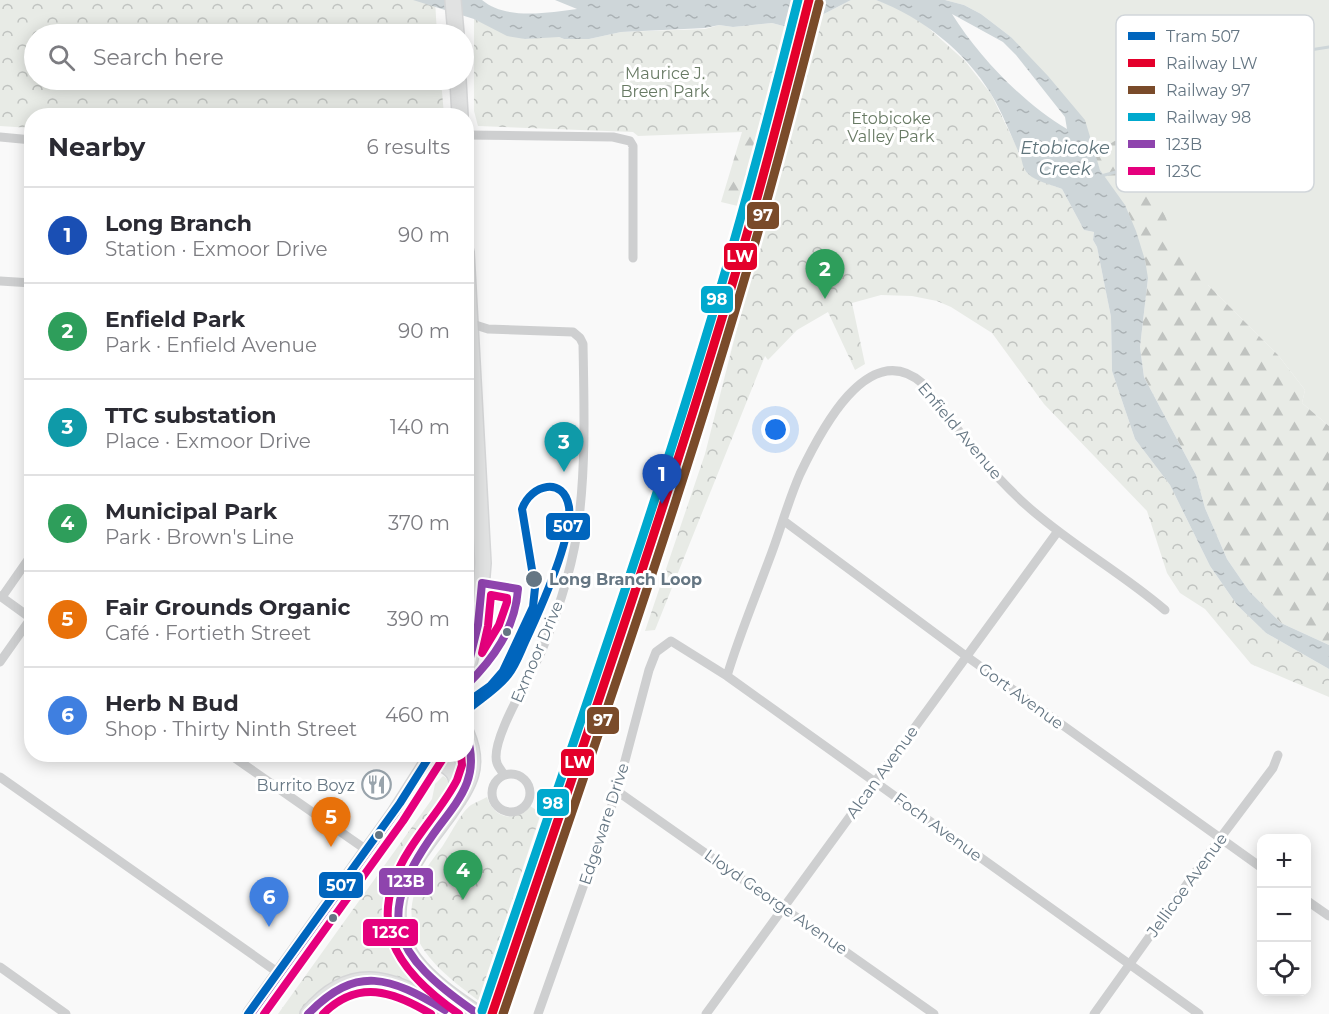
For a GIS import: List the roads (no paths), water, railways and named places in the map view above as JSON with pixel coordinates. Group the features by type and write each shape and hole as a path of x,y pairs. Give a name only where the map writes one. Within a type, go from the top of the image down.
{"main road":[{"path":"453,0 455,24"},
{"path":"459,90 460,108"},
{"path":"474,418 483,563 478,625 474,642"},
{"path":"251,1014 408,796 429,762"},
{"path":"442,762 458,779 458,800"},
{"path":"473,762 468,783 413,864 404,882 400,896 398,921 404,945 416,963 430,979 473,1011"},
{"path":"308,1014 324,998 340,988 358,981 377,980 417,992 451,1014"}],"street":[{"path":"474,135 613,137 630,141 633,151 633,258"},
{"path":"0,137 24,139"},
{"path":"0,281 24,282"},
{"name":"Exmoor Drive","path":"474,324 488,329 573,332 583,344 584,420 576,537 562,592 547,636 536,664 497,742 497,764 504,775"},
{"name":"Enfield Avenue","path":"727,676 800,475 825,428 847,395 874,375 886,371 901,370 922,383 973,450 1000,481 1058,531 1110,567 1165,610"},
{"name":"Gort Avenue","path":"784,521 966,656 1257,865"},
{"name":"Alcan Avenue","path":"706,1014 1058,531"},
{"path":"24,565 1,596 24,614"},
{"path":"0,662 24,629"},
{"name":"Edgeware Drive","path":"538,1014 617,791 649,670 656,652 668,642 674,642"},
{"name":"Foch Avenue","path":"674,642 727,676 1199,1014"},
{"name":"Jellicoe Avenue","path":"1094,1014 1273,768 1278,755"},
{"path":"246,762 368,851"},
{"path":"504,775 520,776 530,789 526,804 517,810 506,811 494,801 492,789 494,783 504,775"},
{"path":"0,777 280,974"},
{"name":"Lloyd George Avenue","path":"617,791 931,1013"},
{"path":"1311,903 1329,916"},
{"path":"0,967 66,1014"}],"water":[{"path":"413,0 482,0 503,10 527,14 577,9 555,0 851,0 816,18 787,27 772,23 733,27 719,25 705,28 621,32 589,39 559,37 525,39 507,36 474,19"},
{"name":"Etobicoke Creek","path":"876,0 945,0 964,5 981,14 1011,37 1085,120 1100,170 1125,205 1145,260 1148,278 1140,347 1144,377 1196,475 1205,508 1227,559 1249,591 1281,623 1329,645 1329,669 1266,633 1237,605 1210,566 1170,485 1135,439 1112,371 1111,317 1097,247 1093,240 1094,232 1084,230 1062,189 1037,180 1025,170 995,101 969,64 956,50 926,26","holes":["952,14 1003,42 1065,117 1067,129 1018,93 975,46"]}],"waterway":[{"path":"1314,49 1329,47"},
{"path":"1101,176 1116,172"}],"tram line":[{"name":"507","path":"474,697 490,686 503,671 533,607 535,588 522,509 532,494 540,489 554,487 566,497 569,507 569,520 561,555 518,659 504,680 474,705"},
{"name":"507","path":"248,1014 400,803 426,762"}],"rail line":[{"name":"98","path":"482,1011 611,633 703,348 766,126 798,0"},
{"name":"LW","path":"492,1014 682,448 740,258 809,0"},
{"name":"97","path":"503,1014 631,638 722,355 786,132 819,3"}],"place":[{"name":"Enfield Park","path":"825,299"},
{"name":"TTC substation","path":"564,472"},
{"name":"Long Branch","path":"662,504"},
{"name":"Long Branch Loop","path":"534,579"},
{"name":"Burrito Boyz","path":"376,785"},
{"name":"Fair Grounds Organic","path":"331,847"},
{"name":"Municipal Park","path":"463,900"},
{"name":"Herb N Bud","path":"269,927"}],"park label":[{"name":"Maurice J. Breen Park","path":"665,82"},
{"name":"Etobicoke Valley Park","path":"891,127"}]}
